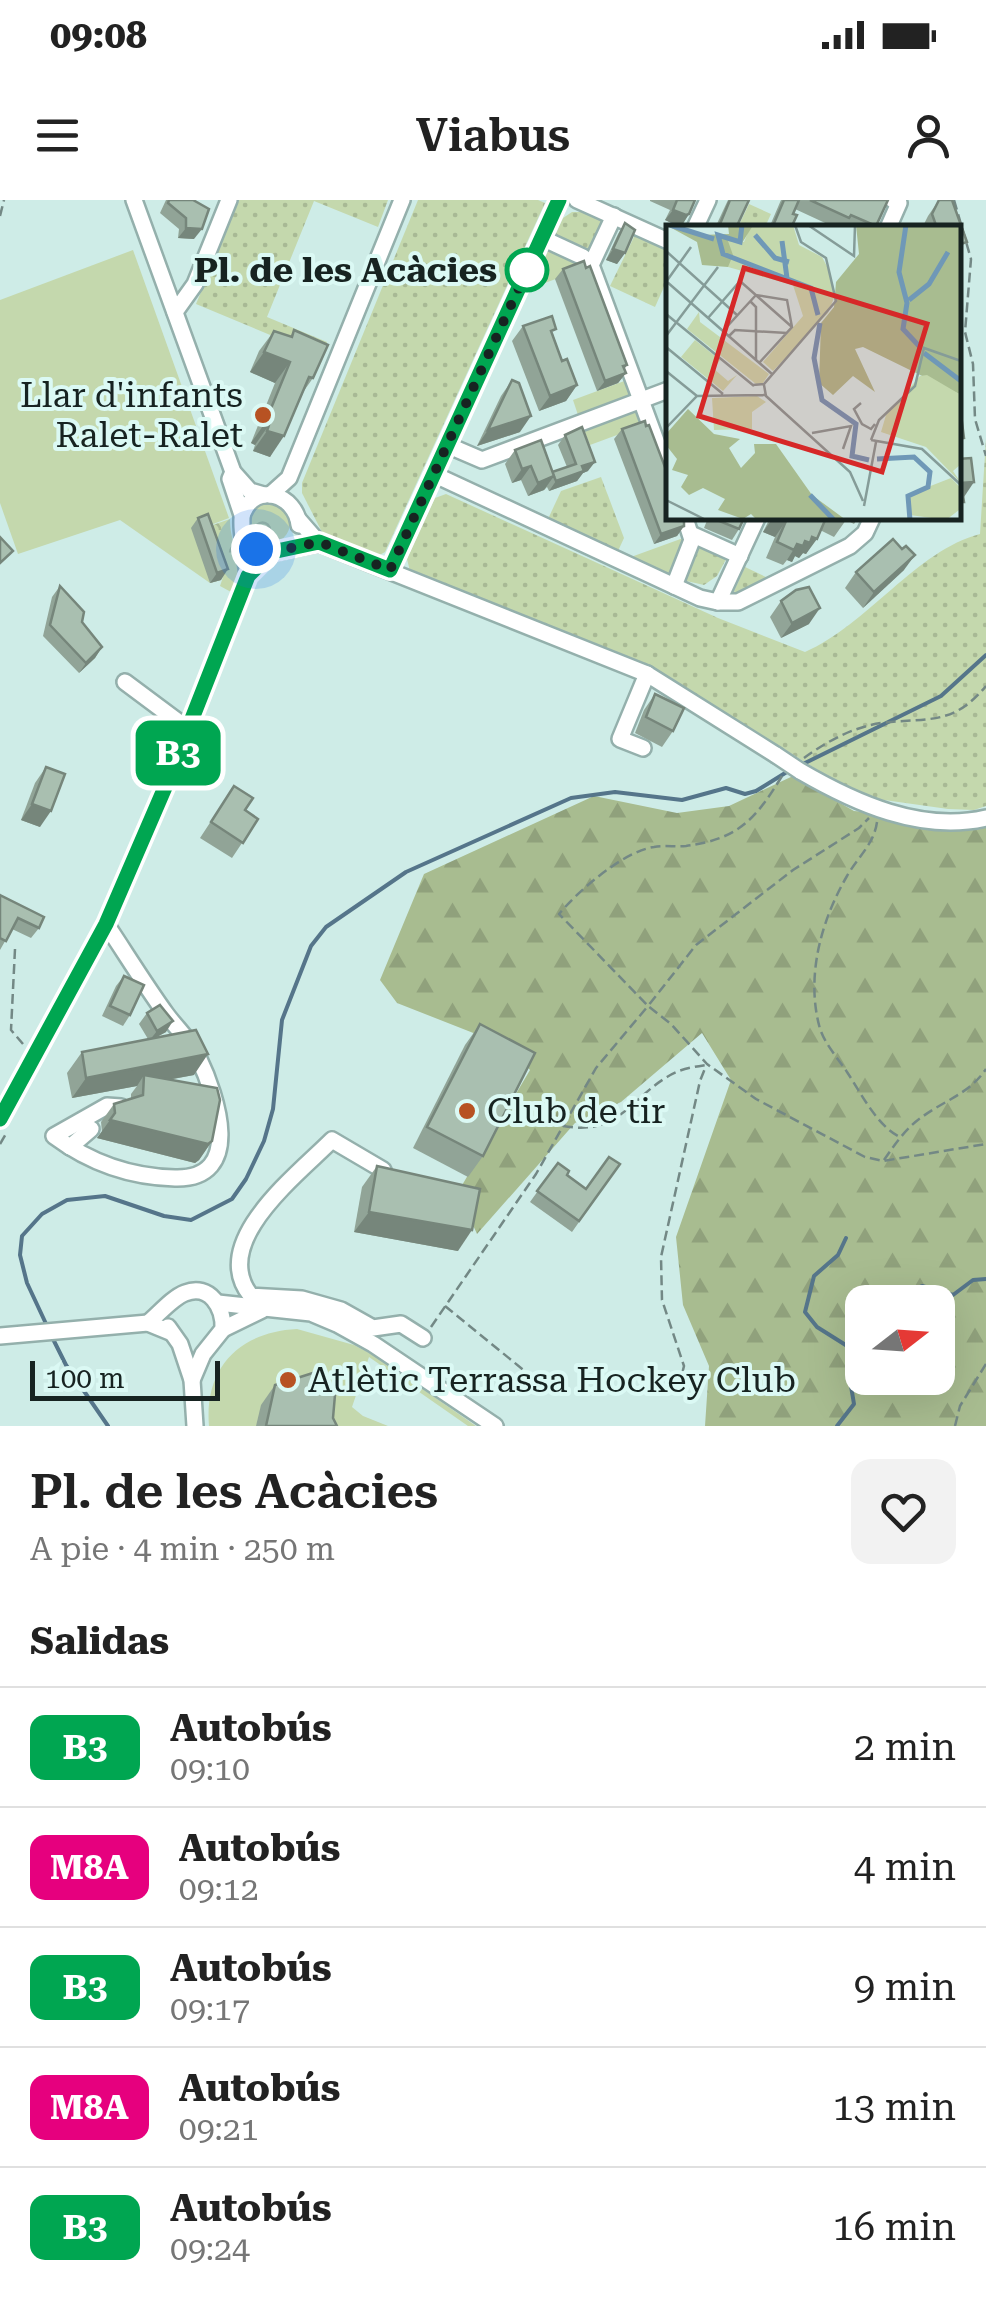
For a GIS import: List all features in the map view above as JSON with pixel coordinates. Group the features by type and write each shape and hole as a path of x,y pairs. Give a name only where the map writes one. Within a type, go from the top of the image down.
{"street":[{"path":"134,200 232,472 246,488 284,498 319,542 647,674 847,797 938,822 960,824 986,818"},
{"path":"175,312 195,284 230,200"},
{"path":"242,516 250,502 289,478 402,200"},
{"path":"390,570 559,200"},
{"path":"577,200 666,240"},
{"path":"697,225 708,200"},
{"path":"591,265 614,216"},
{"path":"542,238 583,257 591,265 666,467"},
{"path":"447,445 482,460 666,391"},
{"path":"469,491 482,460"},
{"path":"0,1119 106,924 248,576 242,516 230,479 232,472"},
{"path":"434,474 674,586 718,602 738,602 850,546 871,520"},
{"path":"248,576 297,532 289,478"},
{"path":"674,586 691,546 686,520"},
{"path":"718,602 756,520"},
{"path":"691,534 740,556"},
{"path":"245,538 256,549 278,550 319,542"},
{"path":"643,748 620,739 647,674"},
{"path":"125,682 188,729"},
{"path":"106,924 199,1058 222,1141 220,1154 212,1166 190,1179 146,1178 82,1156 54,1136 107,1106 121,1107"},
{"path":"70,1148 91,1129"},
{"path":"383,1170 332,1140 256,1218 238,1256 239,1281 251,1296 302,1299 342,1310 373,1328 401,1324 424,1338"},
{"path":"140,1324 191,1291 211,1296 218,1303 312,1313 384,1352 495,1426"},
{"path":"192,1380 218,1335 218,1303"},
{"path":"171,1304 166,1320 192,1380 195,1426"},
{"path":"0,1336 140,1324 198,1348 262,1310"}],"path":[{"path":"0,216 4,200"},
{"path":"954,200 972,259 966,332 973,364 976,419 986,456"},
{"path":"797,768 824,744 848,732 878,723 933,720 970,705 986,686"},
{"path":"783,776 758,813 738,831 722,840 680,847 656,846 637,852 598,878 559,914 648,1006 672,1024 707,1064 775,1110 854,1153 884,1161 986,1144"},
{"path":"424,1338 536,1174 596,1068 696,944 793,870 860,828 873,806"},
{"path":"873,806 877,824 874,836 838,892 816,952 818,1023 867,1102 891,1133 900,1137"},
{"path":"15,949 10,1030 21,1043 38,1051"},
{"path":"562,1126 589,1127 618,1118 666,1077 707,1064"},
{"path":"679,1386 684,1366 662,1300 661,1257 707,1064"},
{"path":"884,1161 900,1137 920,1118 976,1083 986,1069"},
{"path":"445,1306 548,1390"},
{"path":"955,1426 960,1406 986,1364"}],"green space":[{"path":"239,200 388,200 378,227 314,201 267,317 327,342 323,357 196,304"},
{"path":"418,200 545,203 385,552 376,557 323,534 302,493 302,483"},
{"path":"749,204 771,214 766,225 739,225"},
{"path":"572,212 583,212 612,225 598,257 554,238 563,218"},
{"path":"635,235 666,250 666,282 655,307 610,286"},
{"path":"133,250 229,518 208,526 225,571 221,580 210,583 120,520 18,554 0,503 0,300"},
{"path":"548,251 586,268 531,288"},
{"path":"627,380 634,398 579,418 573,400"},
{"path":"638,407 644,425 590,445 583,427"},
{"path":"986,438 986,806 974,810 870,798 837,782 655,669 410,571 407,559 435,498 446,494 718,618 805,652 850,624 935,555 980,534"},
{"path":"601,477 624,538 618,551 548,519 561,491"},
{"path":"270,503 284,509 290,523 284,537 270,543 256,537 250,523 256,509"},
{"path":"230,519 239,560 231,592 220,586 225,571 210,526"},
{"path":"686,537 669,574 631,557"},
{"path":"699,542 731,550 717,576 704,585 682,580"},
{"path":"745,567 768,578 735,594 734,591"},
{"path":"793,776 854,811 986,822 986,1426 705,1426 709,1366 683,1305 676,1237 731,1080 702,1033 621,1102 575,1123 477,1234 458,1192 530,1070 509,1047 397,1003 380,980 424,874 594,796 677,813 729,806"},
{"name":"Atlètic Terrassa Hockey Club","path":"297,1329 354,1345 375,1356 476,1426 468,1426 369,1357 352,1407 388,1426 209,1426 213,1386 230,1356 258,1337"}],"building":[{"path":"169,200 193,200 209,209 202,229 186,228 186,218"},
{"path":"677,200 695,200 689,214 673,210"},
{"path":"730,200 749,200 737,225 720,224"},
{"path":"784,200 799,200 792,225 773,225"},
{"path":"810,200 888,200 876,225 851,215 849,218"},
{"path":"939,200 952,200 961,225 936,225 932,214"},
{"path":"625,223 635,230 625,253 613,249"},
{"path":"584,261 586,268 590,266 627,365 623,366 626,373 605,381 563,269"},
{"path":"552,316 556,329 551,331 562,361 567,359 577,385 550,396 523,326"},
{"path":"294,330 328,345 313,378 309,377 284,436 267,431 269,425 265,423 290,362 264,352 274,331 292,337"},
{"path":"512,380 519,383 531,416 488,430"},
{"path":"645,421 649,425 666,470 666,520 684,520 684,526 661,534 622,429"},
{"path":"582,427 595,462 582,466 584,471 556,481 552,472 576,464 565,435"},
{"path":"541,440 554,476 538,483 531,466 522,469 515,450"},
{"path":"971,458 974,482 961,483 961,459"},
{"path":"208,514 228,569 217,573 198,518"},
{"path":"717,520 743,520 739,529"},
{"path":"783,520 825,520 817,539 812,537 803,546 797,544 794,550 777,542 786,521"},
{"path":"0,537 13,551 0,563"},
{"path":"893,539 915,555 874,592 856,572"},
{"path":"60,586 84,612 82,622 102,647 86,663 50,625"},
{"path":"809,587 820,608 792,623 781,601 796,590"},
{"path":"655,694 684,708 673,731 646,717"},
{"path":"46,767 65,774 51,811 32,804"},
{"path":"234,786 253,798 245,810 258,819 243,843 211,822"},
{"path":"0,895 44,917 39,928 18,918 6,941 0,938"},
{"path":"124,976 144,985 130,1015 110,1006"},
{"path":"160,1005 173,1021 157,1031 147,1013"},
{"name":"Club de tir","path":"480,1024 535,1053 483,1156 427,1127"},
{"path":"196,1030 208,1054 86,1078 82,1052"},
{"path":"144,1075 217,1088 220,1100 212,1141 208,1144 110,1120 115,1113 114,1104 143,1095"},
{"path":"609,1157 620,1164 579,1221 537,1191 558,1163 586,1189"},
{"path":"377,1166 480,1189 472,1230 369,1212"},
{"path":"316,1372 335,1395 333,1418 337,1426 266,1426 275,1385"}],"waterway":[{"path":"799,766 941,696 986,655"},
{"path":"48,1328 27,1283 20,1255 22,1236 42,1214 67,1200 105,1196 164,1216 191,1220 232,1199 246,1179 264,1141 273,1109 282,1020 311,946 326,927 406,872 571,798 615,792 682,800 726,788 745,794 790,770"},
{"path":"837,1426 854,1404 852,1349 817,1327 805,1312 814,1276 838,1255 846,1238"},
{"path":"955,1294 973,1280 986,1279"},
{"path":"52,1337 66,1365 108,1426"}],"bus line":[{"name":"B3","path":"0,1119 106,924 166,785 248,576 272,552 319,542 390,570 559,200"}],"place":[{"name":"Pl. de les Acàcies","path":"527,270"},
{"name":"Llar d'infants Ralet-Ralet","path":"263,415"},
{"name":"Club de tir","path":"467,1111"},
{"name":"Atlètic Terrassa Hockey Club","path":"288,1380"}],"route":[{"path":"256,549 272,552 319,542 390,570 527,270"}]}
